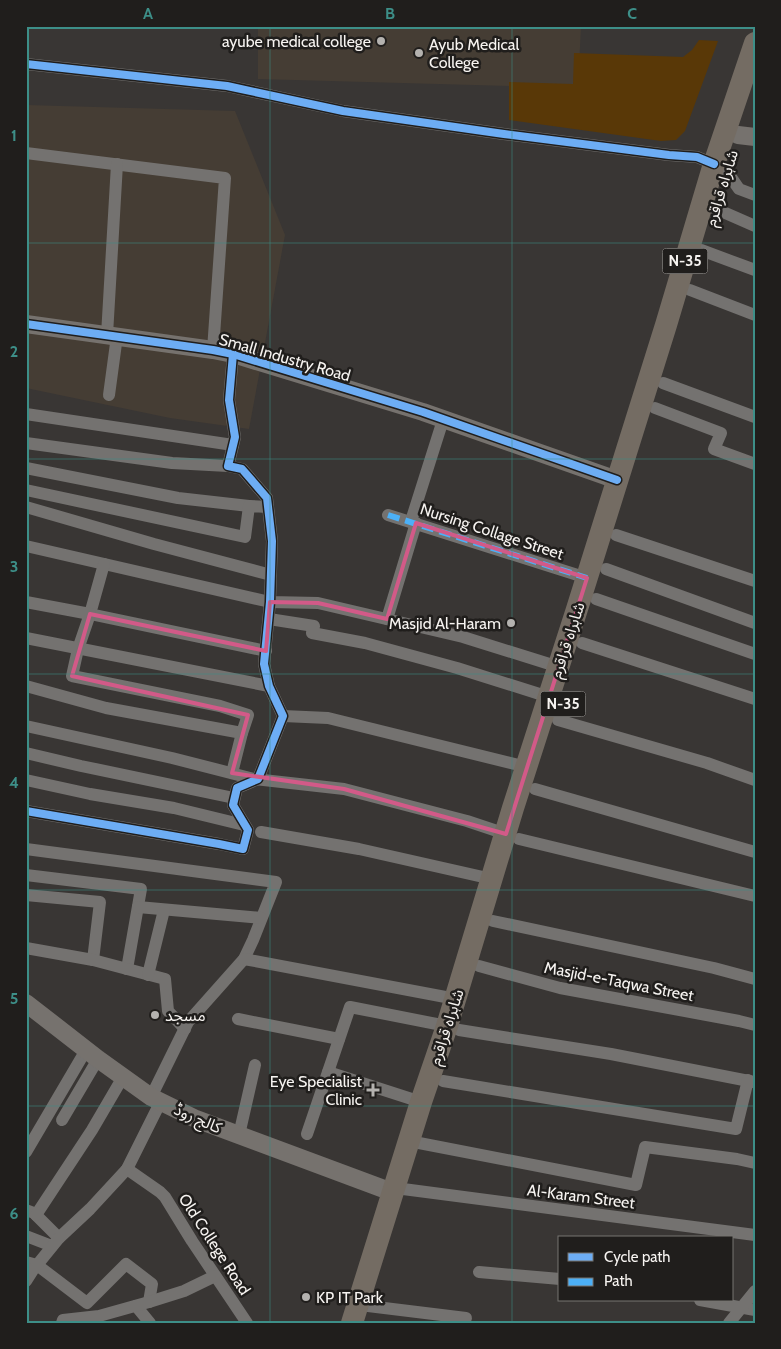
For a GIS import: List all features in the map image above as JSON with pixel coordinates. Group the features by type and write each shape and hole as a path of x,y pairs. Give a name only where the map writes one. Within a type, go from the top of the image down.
{"highway":[{"name":"شاہراہ قراقرم","path":"365,1314 420,1102 453,1028 478,966 493,921 527,767 559,667 596,574 720,167 755,43"},
{"name":"شاہراہ قراقرم","path":"352,1323 398,1191 443,1081 453,1028 456,999 492,879 535,789 558,720 596,599 596,574 616,535 624,483 655,408 663,383 714,208 720,167 746,136 755,83"}],"street":[{"path":"26,64 227,86 343,110 504,134 697,158 720,167 739,189 755,195"},
{"path":"26,153 225,178 213,350"},
{"path":"109,395 117,164"},
{"path":"714,208 755,226"},
{"path":"701,250 755,270"},
{"path":"690,290 755,315"},
{"name":"Small Industry Road","path":"26,324 233,354 423,412 624,483"},
{"path":"228,466 235,437 230,400 233,354"},
{"path":"663,383 755,417"},
{"path":"655,408 721,434 714,449 755,464"},
{"path":"26,414 233,445"},
{"path":"387,619 443,420"},
{"path":"26,444 172,463 228,466 242,469 267,498 272,540 269,619 264,664 269,686 284,716 258,780 237,788 233,805 248,830 243,849 26,810"},
{"path":"26,468 178,498 249,506 268,506"},
{"path":"26,490 245,538 249,506"},
{"path":"26,506 271,575"},
{"name":"Nursing Collage Street","path":"388,515 477,544 596,574 755,623"},
{"path":"616,535 755,581"},
{"path":"26,546 270,602 318,603 463,637 559,667"},
{"path":"104,564 78,649 72,676 220,706 248,715 232,773"},
{"path":"596,599 755,654"},
{"path":"26,602 266,651"},
{"path":"269,619 314,626 312,633 365,643 457,668 549,697"},
{"path":"26,638 269,686"},
{"path":"582,643 755,700"},
{"path":"26,686 106,708 242,733"},
{"path":"284,716 328,718 527,767"},
{"path":"558,720 707,763 755,780"},
{"path":"26,726 172,758 258,780 344,788 467,821 512,837 755,896"},
{"path":"26,753 234,798"},
{"path":"26,780 90,794 174,808 244,825"},
{"path":"535,789 755,852"},
{"path":"261,832 359,849 492,879"},
{"path":"26,849 276,882 244,958 188,1022 127,1168 90,1209 32,1263 26,1281"},
{"path":"26,876 141,889 127,969"},
{"path":"26,895 100,902 92,960"},
{"path":"138,907 261,918"},
{"path":"148,975 164,910"},
{"path":"493,921 714,968 755,979"},
{"path":"26,948 92,960 165,979 168,1011 185,1029"},
{"path":"244,958 456,999"},
{"name":"Masjid-e-Taqwa Street","path":"478,966 560,988 755,1025"},
{"path":"307,1134 350,1007 453,1028 612,1054 751,1081 736,1129 443,1081"},
{"name":"کالج روڈ","path":"28,1008 156,1099 196,1119 398,1191"},
{"path":"238,1019 339,1039"},
{"path":"62,1120 92,1054"},
{"path":"26,1152 92,1054"},
{"path":"239,1135 255,1064"},
{"path":"328,1072 420,1102"},
{"path":"56,1242 31,1212 92,1130 123,1077"},
{"path":"419,1143 636,1184 645,1147 755,1163"},
{"name":"Old College Road","path":"127,1168 165,1197 247,1323"},
{"name":"Al-Karam Street","path":"398,1191 755,1235"},
{"path":"26,1236 56,1242"},
{"path":"32,1263 87,1303 126,1264 152,1284 149,1302"},
{"path":"479,1272 558,1279"},
{"path":"62,1323 63,1320 99,1316 108,1318 136,1306 184,1291 215,1276"},
{"path":"729,1323 755,1291"},
{"path":"712,1302 755,1310"},
{"path":"136,1306 150,1323"},
{"path":"365,1314 466,1318"}],"highlighted area":[{"path":"416,523 587,578 506,834 344,789 232,773 248,715 72,676 90,614 266,651 270,602 318,603 387,619"}],"shaded area":[{"name":"Ayub Medical College","path":"258,26 581,26 578,88 258,79"},
{"path":"699,40 718,41 685,131 676,140 661,141 509,120 509,82 573,84 574,53 683,57 692,50"},
{"path":"26,105 235,111 285,235 249,429 170,418 26,388"}],"marked path":[{"path":"388,515 587,578"}],"cycle path":[{"path":"26,64 227,86 343,111 504,134 697,157 714,164"},
{"path":"26,324 233,354 423,412 617,480"},
{"path":"26,811 243,849 248,830 233,805 237,788 258,779 283,716 269,686 264,664 270,602 272,541 267,498 242,469 228,466 235,437 229,400 233,354"}],"place":[{"name":"ayube medical college","path":"381,41"},
{"name":"Ayub Medical College","path":"419,53"},
{"name":"Masjid Al-Haram","path":"511,623"},
{"name":"مسجد","path":"155,1015"},
{"name":"Eye Specialist Clinic","path":"373,1090"},
{"name":"KP IT Park","path":"306,1297"}]}
